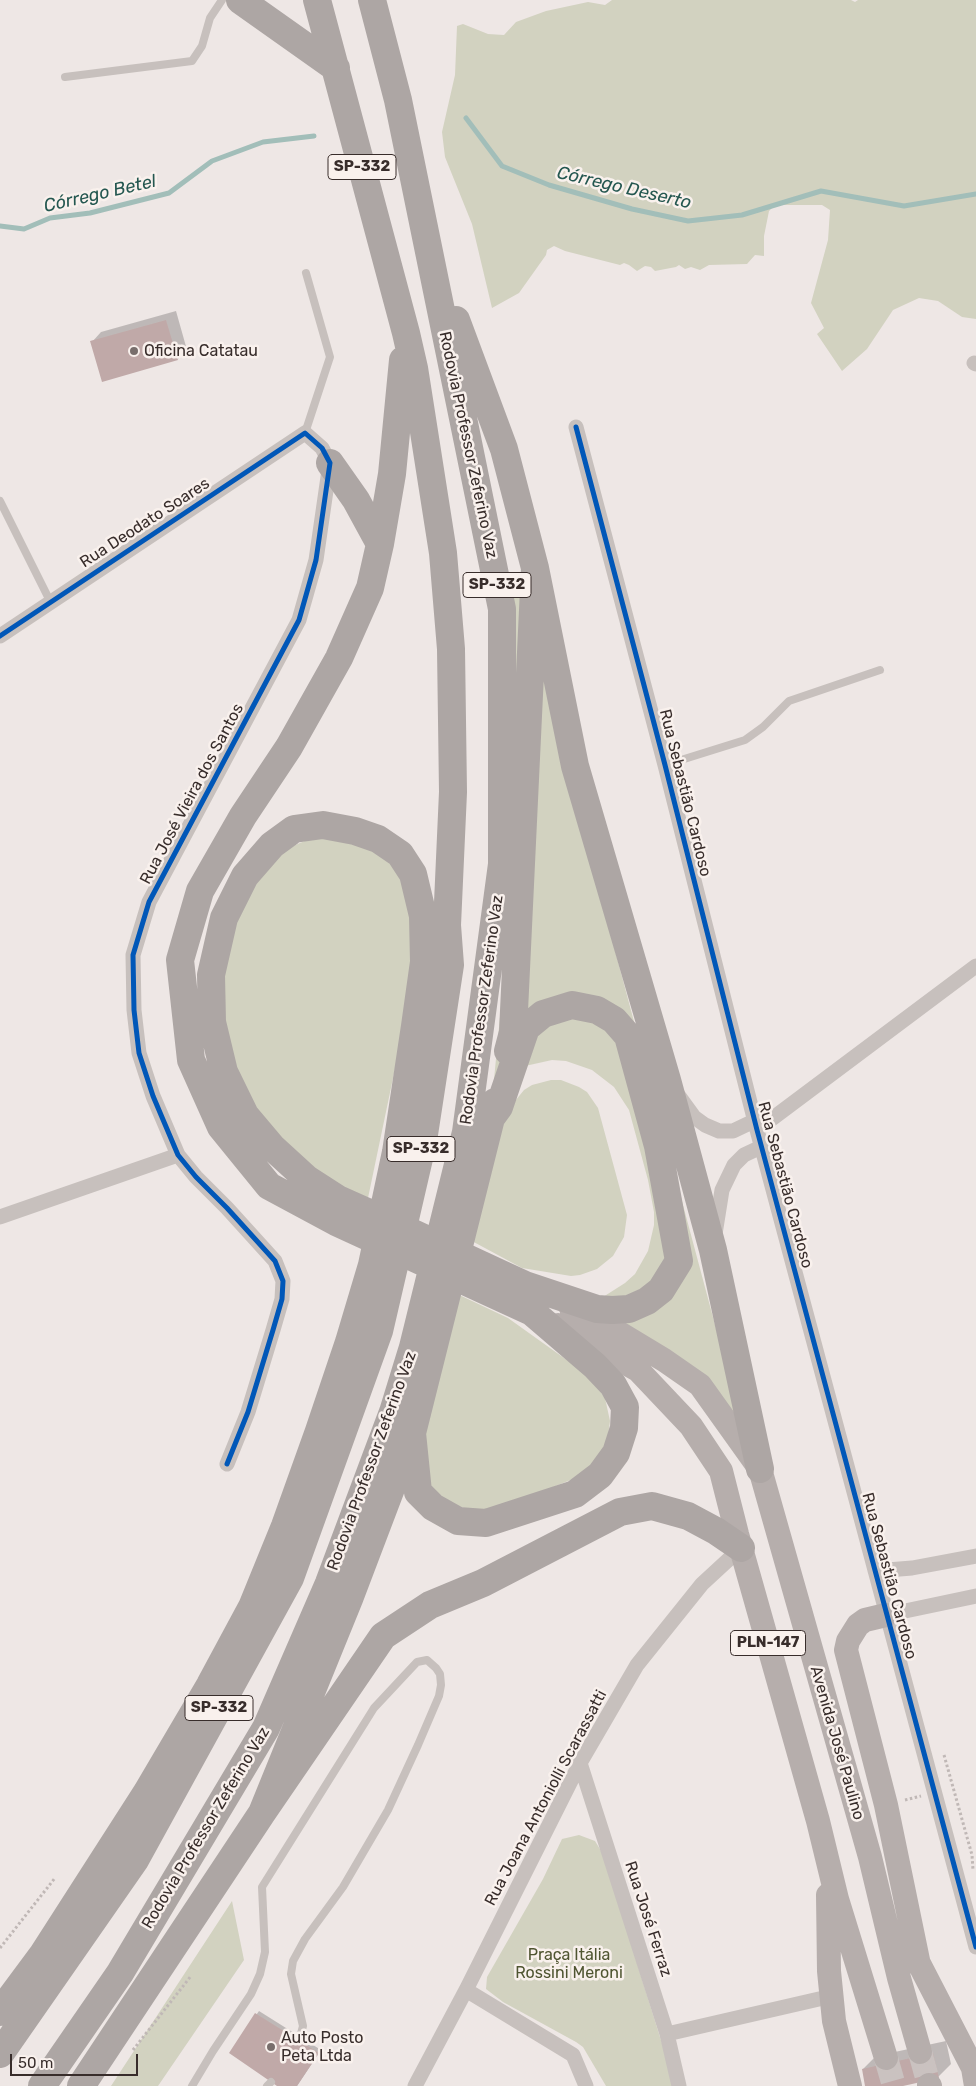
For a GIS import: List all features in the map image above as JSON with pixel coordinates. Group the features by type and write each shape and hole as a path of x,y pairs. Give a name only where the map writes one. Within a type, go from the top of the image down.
{"highway":[{"path":"240,0 336,68"},
{"name":"SP-332","path":"0,2054 135,1860 290,1578 379,1331 423,1141 450,965 447,926 453,792 451,649 443,553 414,368 317,0"},
{"name":"Rodovia Professor Zeferino Vaz","path":"42,2086 120,1973 266,1728 329,1583 393,1412 413,1347 466,1132 502,864 502,608 398,100 372,0"},
{"path":"384,0 385,48"},
{"path":"425,237 504,449 535,568 575,766 667,1080 713,1250 760,1469"},
{"path":"406,333 392,474 370,588 339,658 289,747 243,816 200,890 180,960 191,1060 221,1127 269,1186 337,1211 506,1284 597,1309 629,1310 647,1301 661,1290 678,1261 658,1146 628,1036 614,1020 597,1010 572,1005 543,1014 526,1028 499,1107 491,1118"},
{"path":"330,463 356,500 380,544"},
{"path":"262,1813 349,1599 412,1433 513,1032 535,568"},
{"path":"0,2012 42,1954 147,1792 210,1685 252,1607 285,1526 316,1440 349,1342 372,1265 396,1152 415,1026 424,962 423,916 413,874 400,854 378,839 355,831 323,825 294,829 272,845 245,876 224,918 210,975 212,1022 224,1072 245,1115 272,1147 307,1179 337,1211"},
{"path":"412,1433 418,1492 432,1507 458,1521 486,1523 575,1494 600,1475 616,1453 624,1428 625,1407 612,1385 595,1366 532,1312 506,1284"},
{"path":"81,2086 262,1813 383,1636 430,1605 483,1583 620,1512 652,1506 688,1516 716,1531 741,1548"},
{"path":"0,2000 42,1954"}],"main road":[{"name":"Avenida José Paulino","path":"506,1284 616,1331 664,1360 700,1385 760,1469 870,1857 899,1978 920,2052"},
{"name":"PLN-147","path":"532,1312 638,1370 691,1426 721,1471 816,1812 837,1899 886,2058"},
{"path":"886,1615 865,1620 858,1625 851,1633 846,1650 886,1805 919,1965"},
{"path":"870,1857 919,1965 975,2072"},
{"path":"828,1864 829,1971 834,2020 850,2086"}],"street":[{"name":"Rua Sebastião Cardoso","path":"576,427 665,765 756,1125 976,1947"},
{"path":"305,433 322,448 330,463"},
{"name":"Rua Deodato Soares","path":"0,636 305,433"},
{"name":"Rua José Vieira dos Santos","path":"227,1464 248,1412 282,1299 283,1281 274,1261 178,1155 153,1096 139,1053 134,1010 133,955 150,902 299,620 316,560 330,463"},
{"path":"667,1080 694,1117 705,1125 719,1131 756,1125 976,966"},
{"path":"713,1250 722,1190 734,1166 744,1155 762,1147"},
{"path":"0,1217 178,1155"},
{"name":"Rua Joana Antoniolli Scarassatti","path":"415,2086 466,1990 580,1763 637,1665 702,1584 741,1548"},
{"path":"875,1571 912,1568 975,1558"},
{"path":"886,1615 976,1596"},
{"name":"Rua José Ferraz","path":"580,1763 667,2034 679,2086"},
{"path":"466,1990 573,2055 586,2086"},
{"path":"667,2034 832,1996"}],"lane":[{"path":"65,78 192,61 202,46 210,18 222,0"},
{"path":"305,433 330,357 306,273"},
{"path":"0,501 50,601"},
{"path":"665,765 745,740 762,728 789,701 880,670"},
{"path":"192,2086 251,1994 260,1974 264,1952 262,1887 374,1708 417,1662 427,1660 440,1674 441,1685 439,1696 418,1745 388,1810 343,1887 305,1939 293,1961 291,1974 303,2026 300,2041"}],"path":[{"path":"944,1755 972,1855 973,1873"},
{"path":"0,1948 55,1878"},
{"path":"130,2054 191,1976"}],"green space":[{"path":"612,0 851,0 855,2 858,0 976,0 976,319 962,317 938,301 919,298 893,310 867,349 842,371 817,334 824,328 811,303 828,240 830,210 822,205 775,205 769,211 764,236 764,256 755,255 747,264 709,265 700,270 691,267 685,269 679,265 655,271 651,267 645,266 637,271 624,263 620,265 565,251 554,246 547,250 546,255 519,293 492,308 472,224 445,157 442,132 455,75 457,26 463,24 488,34 504,35 516,22 546,11 588,2 605,5"},
{"path":"515,592 524,598 582,827 741,1422 610,1320 603,1297 635,1274 648,1251 654,1225 654,1212 648,1180 629,1110 614,1087 592,1070 566,1061 552,1060 525,1066 493,1090 514,870 517,697 509,594"},
{"path":"337,838 378,852 398,871 417,908 402,1035 368,1198 347,1191 306,1167 245,1095 223,1026 225,954 245,896 279,852 307,840"},
{"path":"551,1080 561,1080 579,1087 587,1092 598,1108 627,1215 624,1237 613,1256 597,1269 580,1275 571,1276 522,1268 470,1240 494,1127 524,1090 532,1085"},
{"path":"453,1292 508,1318 592,1378 605,1398 610,1421 607,1444 588,1473 496,1510 470,1510 458,1506 446,1500 427,1483 416,1462"},
{"name":"Praça Itália Rossini Meroni","path":"579,1835 595,1841 603,1854 664,2050 673,2086 606,2086 583,2047 503,2002 486,1989 487,1977 543,1879 562,1839"},
{"path":"232,1901 244,1960 158,2086 111,2086"}],"building":[{"name":"Oficina Catatau","path":"166,320 178,360 102,382 90,341"},
{"name":"Auto Posto Peta Ltda","path":"255,2013 319,2053 297,2086 277,2086 229,2053"},
{"path":"933,2053 939,2078 903,2086 865,2086 862,2069"}],"waterway":[{"name":"Córrego Deserto","path":"466,118 502,166 549,185 632,209 688,221 742,215 821,191 904,206 976,194"},
{"name":"Córrego Betel","path":"0,226 24,229 50,218 90,213 169,193 212,161 263,142 314,136"}],"tunnel":[{"path":"920,2052 929,2085"},
{"path":"886,2058 894,2086"}],"cycle path":[{"path":"576,427 665,765 757,1130 976,1947"},
{"path":"0,636 305,433 322,448 330,463 316,560 299,620 149,902 133,955 134,1010 139,1053 153,1096 178,1155 196,1177 275,1261 283,1281 282,1299 248,1412 227,1464"}],"place":[{"name":"Oficina Catatau","path":"134,351"},
{"name":"Auto Posto Peta Ltda","path":"271,2047"}]}
